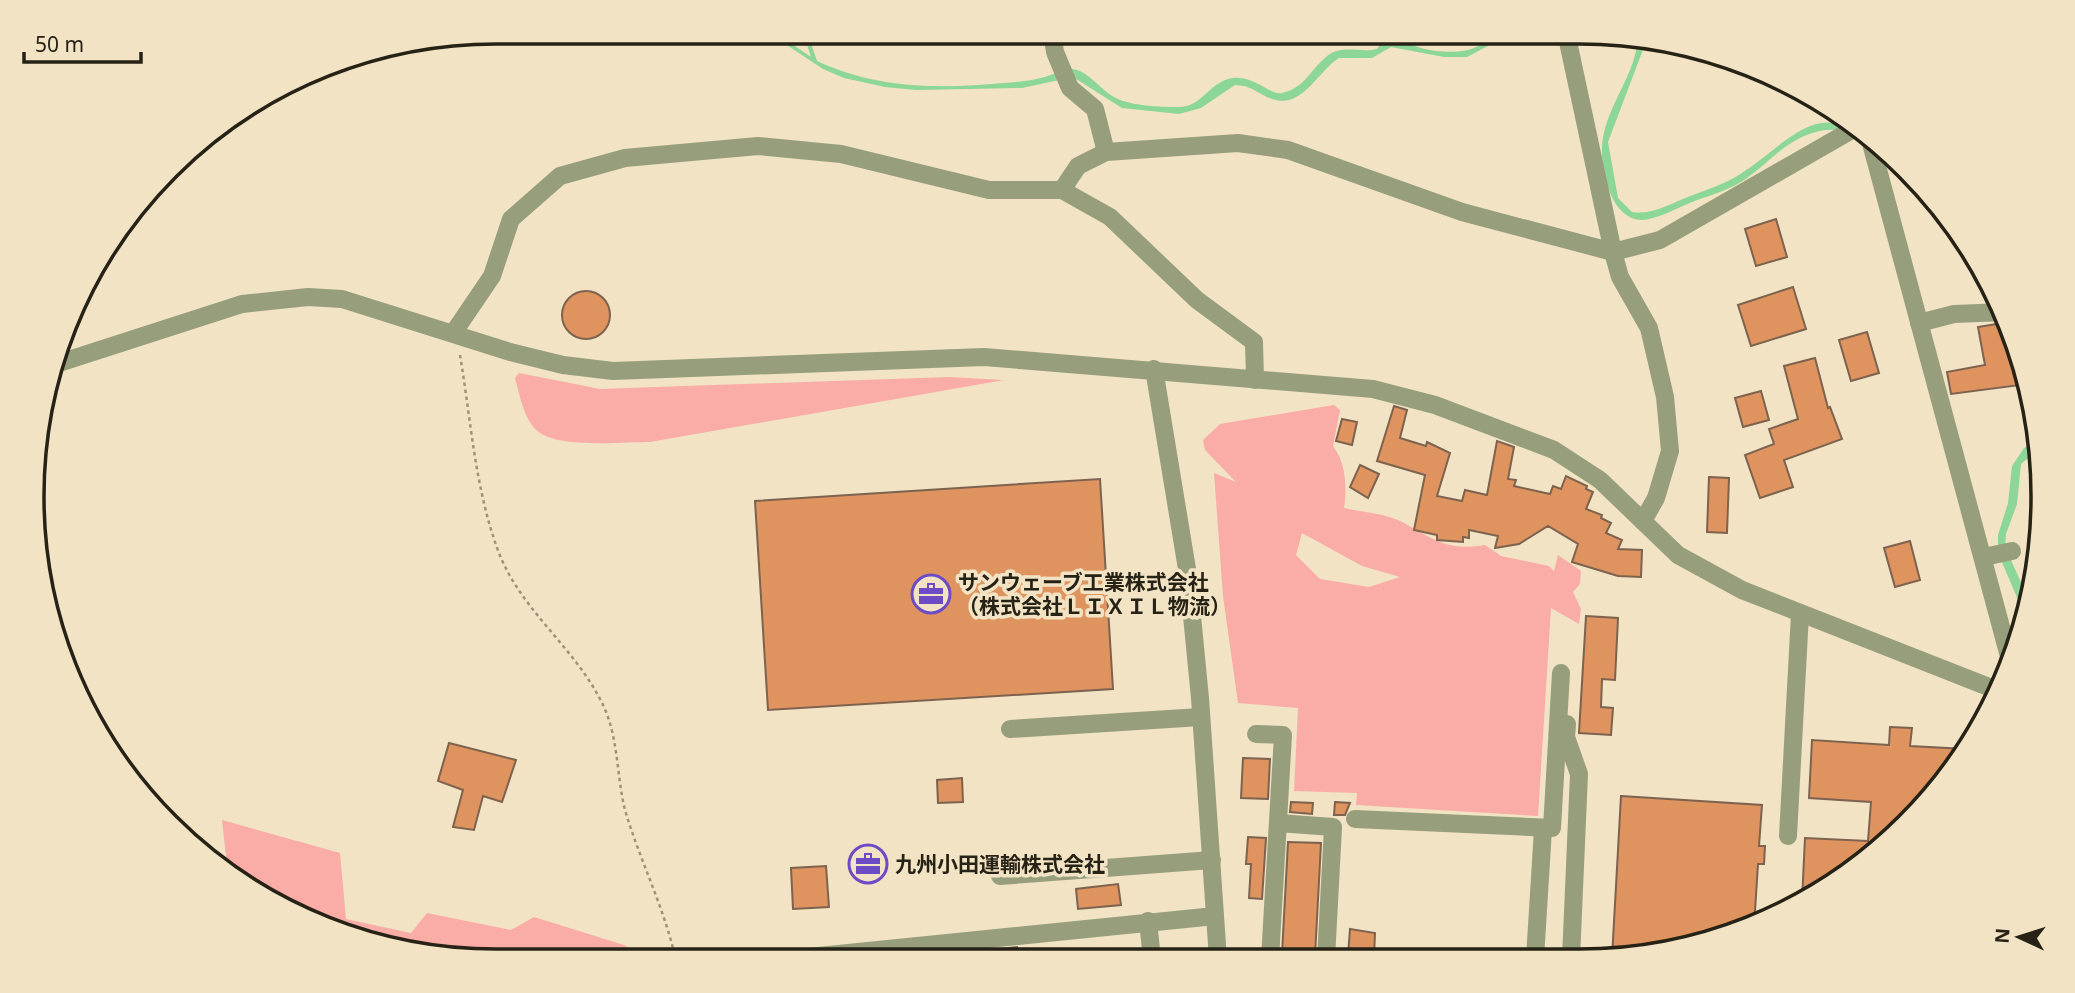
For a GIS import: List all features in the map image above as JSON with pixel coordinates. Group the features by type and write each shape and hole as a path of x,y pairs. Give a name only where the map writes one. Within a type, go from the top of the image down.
{"street":[{"path":"1054,44 1070,88 1095,109 1106,152"},
{"path":"1568,44 1619,277 1648,328 1665,397 1670,451 1656,498 1643,521"},
{"path":"1062,190 1078,166 1106,152 1238,143 1288,150 1462,212 1613,252 1660,240 1848,133"},
{"path":"456,339 492,275 511,219 560,176 625,158 758,146 841,154 989,190 1062,190 1110,216 1198,300 1254,341 1255,380"},
{"path":"1873,153 1919,323 1988,556 2007,643"},
{"path":"65,361 242,304 276,298 342,299 456,339 564,365 613,371 984,358 1154,369 1373,389 1435,405 1554,450 1600,480 1678,555 1742,590 1989,687"},
{"path":"1919,323 1954,314 1992,312"},
{"path":"1154,369 1188,575 1217,949"},
{"path":"1988,556 2012,551"},
{"path":"1788,835 1800,614"},
{"path":"1355,819 1552,828 1565,672 1566,737 1579,774 1571,949"},
{"path":"1010,729 1201,717"},
{"path":"1256,734 1283,735 1270,949"},
{"path":"1278,823 1333,827 1327,949"},
{"path":"1536,949 1543,829"},
{"path":"1000,876 1212,860"},
{"path":"893,949 1215,916"},
{"path":"1148,922 1151,949"}],"path":[{"path":"456,339 486,516 500,556 517,588 566,650 602,702 618,754 625,809 670,932 674,949"}],"shaded area":[{"path":"785,44 792,44 811,57 807,44 811,44 817,61 886,82 933,86 980,85 1032,80 1072,69 1084,73 1110,95 1123,101 1146,106 1178,107 1192,104 1228,79 1245,79 1282,93 1303,82 1318,64 1335,51 1377,49 1381,44 1410,44 1428,50 1450,52 1491,44 1467,57 1444,57 1391,47 1372,58 1339,58 1295,98 1276,100 1247,87 1235,85 1201,108 1179,114 1122,108 1073,77 1022,88 916,90 885,87 844,78 823,69"},
{"path":"1636,48 1643,49 1608,142 1618,198 1632,212 1658,209 1728,181 1809,126 1835,124 1848,133 1829,130 1808,134 1787,145 1751,175 1729,188 1654,218 1631,218 1615,203 1610,192 1603,169 1602,147 1608,119"},
{"path":"519,373 600,389 949,377 1004,380 650,442 593,443 563,441 540,433 526,415 515,378"},
{"path":"1334,405 1340,410 1333,446 1341,460 1344,476 1344,508 1398,520 1448,545 1485,545 1501,556 1549,566 1554,571 1558,555 1581,571 1580,584 1573,592 1581,609 1579,624 1551,608 1538,816 1356,805 1357,793 1294,791 1298,708 1238,703 1223,596 1214,473 1236,482 1205,450 1203,440 1220,424","holes":["1302,533 1362,566 1400,577 1369,587 1320,579 1296,555"]},
{"path":"2028,446 2029,457 2021,464 2017,504 2006,534 2005,547 2023,586 2019,602 1998,553 1998,535 2008,503 2012,466"},
{"path":"222,820 340,853 346,919 411,933 427,913 511,930 534,917 632,949 467,948 408,941 351,925 296,903 226,860"}],"building":[{"path":"1776,219 1787,257 1756,266 1745,229"},
{"path":"1793,287 1806,329 1751,346 1738,305"},
{"path":"586,291 603,298 610,315 603,332 586,339 569,332 562,315 569,298"},
{"path":"1997,324 2018,385 1951,394 1947,372 1985,365 1978,327"},
{"path":"1867,332 1879,373 1851,381 1839,340"},
{"path":"1815,358 1828,408 1830,407 1842,439 1784,460 1793,487 1760,498 1745,455 1774,444 1769,429 1798,419 1784,366"},
{"path":"1761,391 1769,420 1743,427 1735,398"},
{"path":"1394,406 1407,410 1400,438 1426,446 1427,442 1450,453 1437,496 1462,501 1465,490 1487,495 1497,441 1514,447 1508,479 1516,480 1514,486 1550,494 1553,486 1561,489 1566,476 1587,486 1586,489 1593,492 1586,509 1602,515 1601,518 1611,523 1606,533 1622,540 1618,549 1642,550 1641,577 1618,576 1572,562 1578,544 1548,526 1519,544 1495,548 1498,536 1469,530 1469,538 1463,537 1463,542 1437,540 1437,535 1414,530 1425,475 1377,461"},
{"path":"1342,419 1357,422 1352,445 1336,441"},
{"path":"1360,465 1379,474 1368,498 1350,487"},
{"path":"1709,477 1729,478 1727,533 1707,532"},
{"path":"1100,479 1113,689 768,710 755,501"},
{"path":"1910,541 1920,580 1895,587 1884,548"},
{"path":"1586,616 1618,618 1615,680 1602,679 1601,707 1613,708 1611,735 1579,733"},
{"path":"1890,727 1912,728 1910,746 1955,748 1899,817 1854,856 1802,890 1805,838 1868,841 1871,802 1809,798 1812,740 1889,745"},
{"path":"449,743 516,760 502,802 483,796 474,830 453,827 463,790 438,781"},
{"path":"1243,758 1270,759 1268,799 1241,798"},
{"path":"962,778 963,802 938,803 937,780"},
{"path":"1621,796 1762,805 1759,846 1765,846 1764,864 1758,864 1755,914 1667,941 1613,948"},
{"path":"1291,802 1313,803 1312,814 1290,812"},
{"path":"1335,802 1350,803 1345,815 1334,815"},
{"path":"1248,837 1266,838 1262,899 1249,898 1251,864 1246,864"},
{"path":"1288,842 1321,843 1315,949 1282,949"},
{"path":"826,866 829,907 793,909 791,868"},
{"path":"1118,884 1121,905 1078,909 1076,889"},
{"path":"1350,929 1375,933 1374,949 1348,949"}],"place":[{"name":"サンウェーブ工業株式会社 （株式会社ＬＩＸＩＬ物流）","path":"931,594"},
{"name":"九州小田運輸株式会社","path":"868,864"}]}
